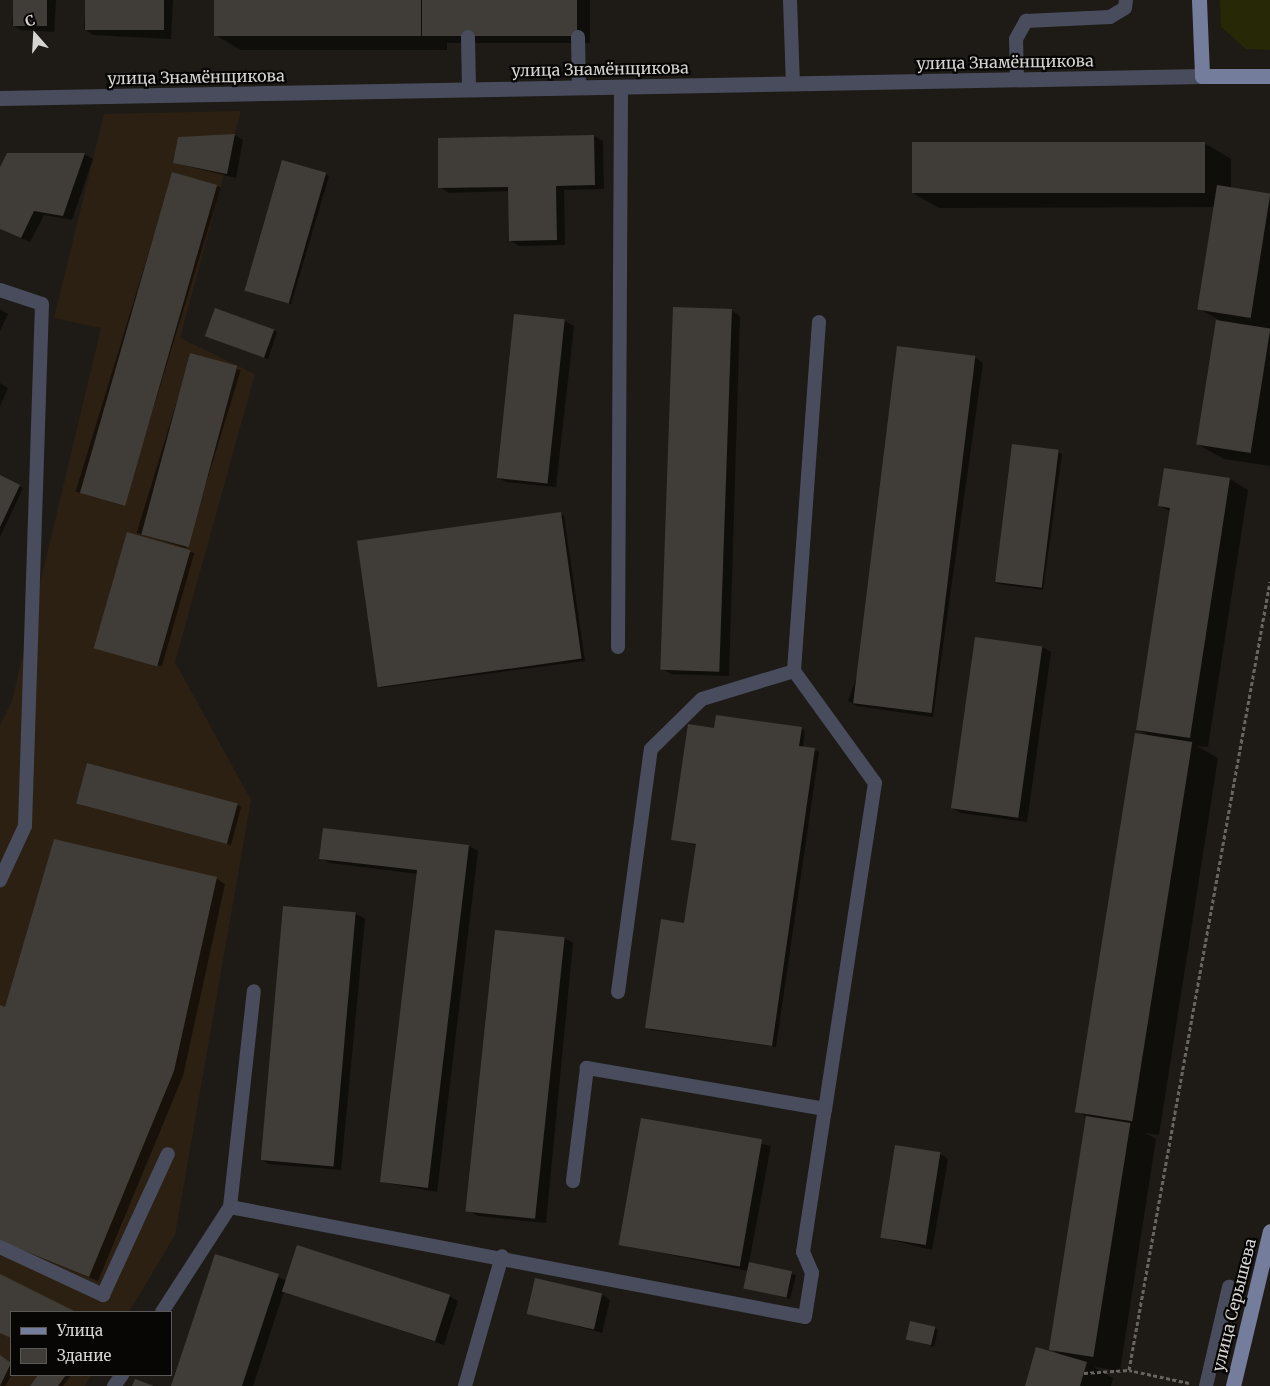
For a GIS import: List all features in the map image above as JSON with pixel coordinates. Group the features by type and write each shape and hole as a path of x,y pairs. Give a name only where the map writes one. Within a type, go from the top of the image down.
{"main road":[{"path":"1199,0 1202,76 1270,76"},
{"name":"улица Серышева","path":"1232,1386 1270,1232"}],"street":[{"name":"улица Знамёнщикова","path":"0,98 1202,76"}],"lane":[{"path":"790,0 793,84"},
{"path":"1017,80 1016,38 1026,22 1110,17 1125,8 1126,0"},
{"path":"468,37 469,89"},
{"path":"578,37 579,87"},
{"path":"618,647 621,87"},
{"path":"0,290 42,304 25,826 0,880"},
{"path":"230,1207 502,1256 805,1316 812,1273 803,1252 875,784 794,671 819,322"},
{"path":"618,992 651,749 702,699 794,671"},
{"path":"163,1311 230,1207 254,991"},
{"path":"573,1180 587,1068 825,1109"},
{"path":"0,1247 103,1295 168,1154"},
{"path":"465,1386 502,1256"},
{"path":"1206,1386 1229,1286"}],"path":[{"path":"1129,1370 1270,582"},
{"path":"1084,1373 1129,1370 1194,1386"}],"shaded area":[{"path":"1220,0 1270,0 1270,50 1246,49 1221,27"},
{"path":"241,111 180,338 255,374 175,662 251,800 175,1235 130,1311 10,1311 10,1376 90,1376 85,1386 0,1386 0,881 6,864 0,861 0,725 12,701 101,328 54,318 104,114"}],"building":[{"path":"13,0 47,0 47,26 13,26"},
{"path":"85,0 164,0 164,30 85,30"},
{"path":"214,0 421,0 421,36 214,36"},
{"path":"422,0 577,0 577,36 422,36"},
{"path":"235,134 227,174 173,163 178,137"},
{"path":"594,135 595,185 556,186 557,240 509,241 508,187 438,188 438,138"},
{"path":"912,142 1205,142 1205,193 912,193"},
{"path":"7,153 85,153 63,216 34,211 21,238 0,229 0,167"},
{"path":"282,160 326,173 289,303 245,291"},
{"path":"172,172 217,185 125,506 80,493"},
{"path":"1217,185 1270,193 1251,318 1197,309"},
{"path":"673,307 732,309 719,672 660,670"},
{"path":"215,308 274,330 264,358 205,336"},
{"path":"514,314 565,319 547,483 497,478"},
{"path":"1216,320 1270,329 1251,453 1196,444"},
{"path":"897,346 975,356 932,713 853,703"},
{"path":"190,353 237,366 189,547 141,535"},
{"path":"1012,444 1059,450 1042,588 995,582"},
{"path":"1164,468 1230,478 1190,738 1136,730 1170,508 1158,506"},
{"path":"0,475 20,485 0,527"},
{"path":"561,512 582,659 378,687 357,541"},
{"path":"127,532 190,550 157,667 94,648"},
{"path":"975,637 1042,646 1018,818 951,808"},
{"path":"716,715 802,727 799,746 815,748 772,1046 645,1028 661,919 684,923 696,844 671,840 688,724 714,728"},
{"path":"1135,733 1192,742 1132,1121 1075,1112"},
{"path":"87,763 238,803 227,844 76,804"},
{"path":"323,828 469,845 428,1188 380,1182 417,870 319,859"},
{"path":"54,839 217,877 174,1071 89,1277 0,1241 0,1005 5,1007"},
{"path":"283,906 356,912 333,1166 261,1160"},
{"path":"495,930 565,937 535,1219 465,1211"},
{"path":"1086,1116 1130,1123 1093,1357 1049,1350"},
{"path":"641,1118 762,1139 740,1266 619,1245"},
{"path":"895,1145 940,1152 926,1245 880,1238"},
{"path":"297,1245 450,1295 435,1341 282,1292"},
{"path":"215,1254 279,1274 242,1386 171,1386"},
{"path":"749,1262 792,1271 786,1298 743,1288"},
{"path":"0,1274 74,1311 10,1311 10,1338 0,1333"},
{"path":"535,1278 602,1294 594,1330 527,1314"},
{"path":"910,1321 935,1327 931,1345 906,1340"},
{"path":"1036,1347 1087,1362 1080,1386 1025,1386"},
{"path":"0,1355 10,1362 10,1365 0,1386"},
{"path":"37,1376 65,1376 58,1386 30,1386"},
{"path":"135,1379 154,1386 132,1386"}]}
